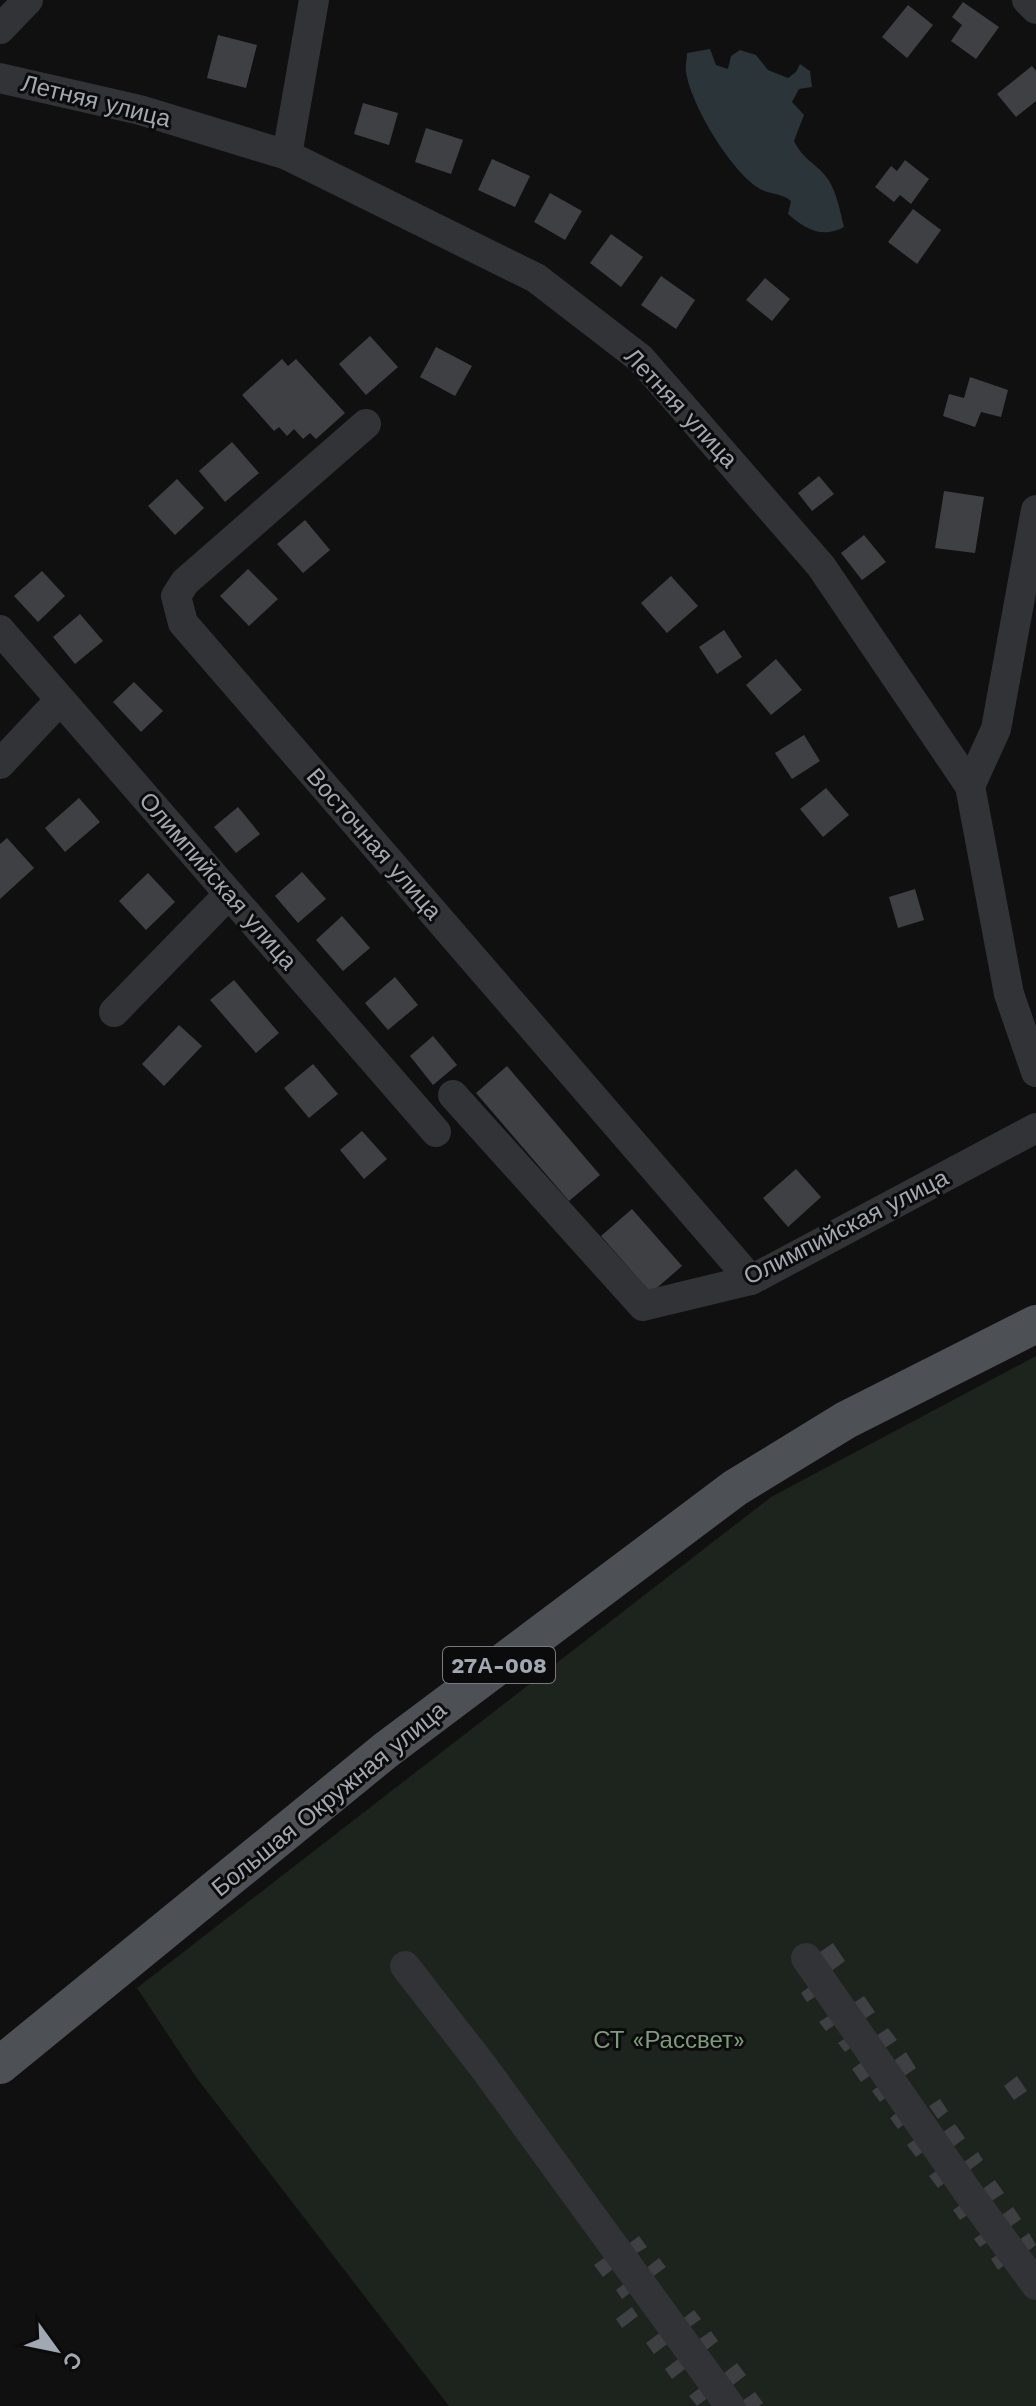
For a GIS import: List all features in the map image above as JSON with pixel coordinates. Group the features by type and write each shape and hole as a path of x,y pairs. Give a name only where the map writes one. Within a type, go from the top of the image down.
{"main road":[{"name":"Большая Окружная улица","path":"0,2065 386,1750 735,1488 846,1420 1036,1324"}],"street":[{"path":"0,29 28,0"},
{"path":"287,155 314,0"},
{"path":"1027,0 1036,9"},
{"name":"Летняя улица","path":"0,78 140,110 287,155 536,278 641,359 821,566 970,786 1009,994 1036,1072"},
{"name":"Восточная улица","path":"366,424 185,582 176,596 183,623 751,1280"},
{"path":"970,786 996,729 1036,510"},
{"name":"Олимпийская улица","path":"0,630 436,1132"},
{"path":"0,764 60,700"},
{"path":"114,1012 229,894"},
{"name":"Олимпийская улица","path":"453,1095 643,1306 751,1280 1036,1128"},
{"path":"806,1958 1036,2285"},
{"path":"405,1966 485,2069 730,2406"}],"green space":[{"name":"СТ «Рассвет»","path":"1036,1356 1036,2406 449,2406 196,2077 137,1988 771,1497"}],"shaded area":[{"path":"710,49 716,65 728,69 731,56 740,50 756,55 768,70 788,78 800,64 810,71 812,87 799,89 792,102 804,115 794,141 802,154 825,175 836,196 844,227 821,232 801,224 788,214 791,201 757,187 735,166 713,135 695,101 686,72 687,53"}],"building":[{"path":"963,2 999,27 976,59 951,41 962,25 952,17"},
{"path":"908,5 933,25 907,58 882,37"},
{"path":"218,35 257,45 246,88 207,78"},
{"path":"1032,66 1036,71 1036,101 1016,117 997,94"},
{"path":"363,103 398,113 389,145 354,134"},
{"path":"426,128 463,140 451,174 415,162"},
{"path":"492,159 530,176 515,207 478,190"},
{"path":"905,160 929,179 911,204 900,195 894,202 875,187 891,166 897,171"},
{"path":"550,193 582,211 565,240 534,222"},
{"path":"913,209 941,230 917,264 888,242"},
{"path":"611,234 643,257 621,287 590,263"},
{"path":"661,276 695,300 676,329 641,305"},
{"path":"765,278 790,299 772,321 746,300"},
{"path":"370,336 398,367 366,395 339,364"},
{"path":"436,347 472,366 455,396 420,377"},
{"path":"282,359 288,366 296,359 345,413 316,439 310,433 303,439 294,429 287,436 279,427 274,431 242,395"},
{"path":"970,377 1008,390 1001,417 981,412 975,427 943,416 949,394 964,398"},
{"path":"232,442 259,473 225,502 199,471"},
{"path":"819,476 834,494 812,511 798,493"},
{"path":"177,479 204,508 175,535 148,506"},
{"path":"944,491 984,497 975,553 935,548"},
{"path":"305,520 330,550 303,573 277,544"},
{"path":"864,535 886,562 862,580 841,553"},
{"path":"248,569 278,599 249,626 220,596"},
{"path":"42,571 65,596 38,622 14,596"},
{"path":"671,576 698,606 667,633 641,603"},
{"path":"80,614 103,641 75,664 53,637"},
{"path":"724,630 742,657 717,674 699,647"},
{"path":"776,659 802,690 771,715 746,685"},
{"path":"134,682 163,711 141,732 113,702"},
{"path":"804,735 820,761 792,779 775,753"},
{"path":"826,788 849,815 823,837 800,809"},
{"path":"79,798 100,822 65,852 45,828"},
{"path":"238,807 260,834 236,853 214,827"},
{"path":"7,838 34,868 0,899 0,844"},
{"path":"302,872 326,899 298,923 275,896"},
{"path":"148,873 175,902 146,930 119,901"},
{"path":"915,889 924,920 898,928 889,897"},
{"path":"342,916 370,948 343,971 316,940"},
{"path":"395,977 418,1005 388,1030 365,1003"},
{"path":"234,980 279,1033 256,1053 210,1000"},
{"path":"179,1025 202,1046 164,1086 142,1064"},
{"path":"433,1036 457,1065 433,1085 410,1056"},
{"path":"313,1064 338,1094 309,1118 284,1088"},
{"path":"507,1066 600,1175 569,1201 476,1093"},
{"path":"362,1131 387,1159 364,1179 340,1150"},
{"path":"796,1169 821,1197 788,1227 763,1198"},
{"path":"632,1209 682,1266 651,1293 601,1236"},
{"path":"833,1943 845,1961 830,1972 817,1954"},
{"path":"814,1983 821,1993 807,2002 801,1993"},
{"path":"864,1996 875,2012 863,2020 852,2004"},
{"path":"833,2013 839,2022 826,2031 819,2022"},
{"path":"888,2028 897,2040 885,2048 876,2036"},
{"path":"850,2035 856,2044 845,2052 838,2043"},
{"path":"906,2052 916,2068 903,2077 892,2062"},
{"path":"866,2059 875,2072 861,2082 852,2069"},
{"path":"1017,2076 1027,2091 1014,2100 1004,2086"},
{"path":"886,2081 894,2092 880,2102 872,2091"},
{"path":"940,2099 948,2111 938,2119 929,2106"},
{"path":"903,2108 911,2119 898,2129 890,2118"},
{"path":"955,2124 965,2138 953,2147 943,2132"},
{"path":"921,2135 930,2147 916,2157 907,2145"},
{"path":"978,2152 983,2160 970,2170 964,2162"},
{"path":"942,2167 950,2179 938,2188 929,2176"},
{"path":"995,2180 1004,2193 990,2202 981,2190"},
{"path":"964,2202 972,2212 960,2220 953,2210"},
{"path":"1013,2207 1021,2219 1010,2227 1002,2215"},
{"path":"988,2229 994,2238 980,2247 974,2239"},
{"path":"1029,2233 1036,2245 1027,2252 1019,2240"},
{"path":"639,2236 647,2247 634,2255 627,2245"},
{"path":"1003,2251 1010,2261 998,2270 991,2259"},
{"path":"610,2254 618,2265 603,2277 594,2265"},
{"path":"659,2258 666,2267 651,2278 645,2269"},
{"path":"630,2279 637,2288 622,2299 616,2290"},
{"path":"632,2307 638,2316 622,2328 616,2319"},
{"path":"694,2310 701,2319 687,2329 681,2320"},
{"path":"662,2331 670,2342 654,2354 646,2343"},
{"path":"711,2331 718,2341 705,2351 698,2340"},
{"path":"682,2356 689,2366 672,2379 665,2369"},
{"path":"737,2363 746,2375 733,2385 724,2373"},
{"path":"705,2384 713,2394 697,2406 689,2396"},
{"path":"755,2392 763,2403 746,2406 742,2401"}]}
